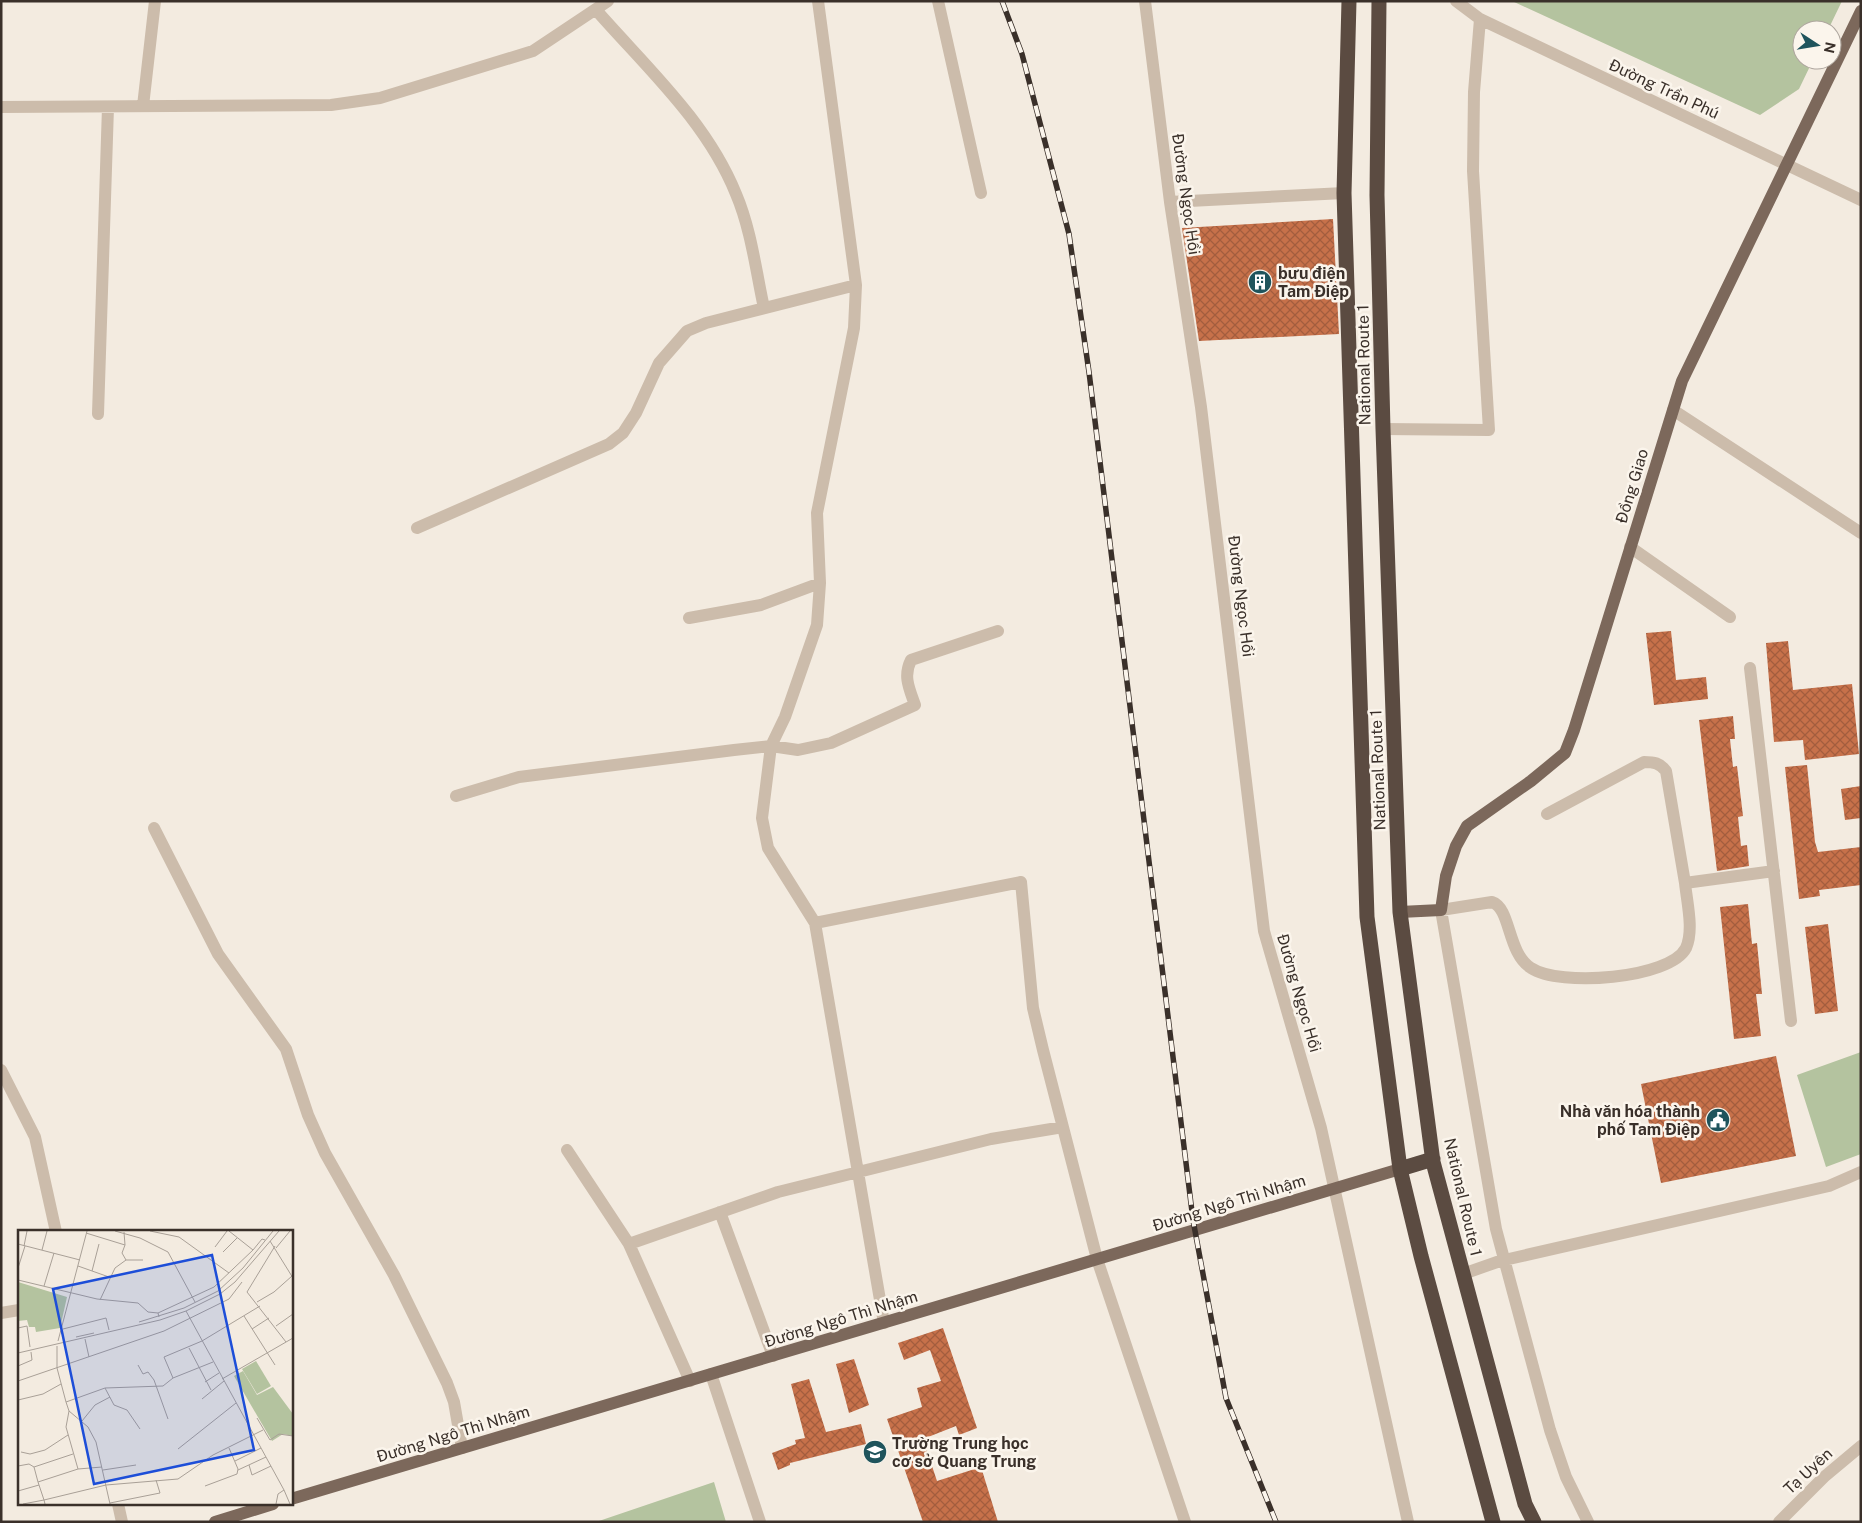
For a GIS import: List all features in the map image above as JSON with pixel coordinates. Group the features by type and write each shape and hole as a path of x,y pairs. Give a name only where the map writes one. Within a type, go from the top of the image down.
{"highway":[{"name":"National Route 1","path":"1349,1 1344,193 1367,917 1400,1169 1421,1256 1493,1522"},
{"name":"National Route 1","path":"1379,1 1378,195 1383,429 1400,912 1433,1158 1524,1504 1534,1522"},
{"path":"1400,1169 1433,1158"}],"main road":[{"name":"Đồng Giao","path":"1441,910 1446,876 1456,846 1467,826 1531,781 1565,753 1574,730 1682,381 1861,11"},
{"path":"1400,912 1441,910"},
{"name":"Đường Ngô Thì Nhậm","path":"292,1499 1400,1169"},
{"path":"214,1522 266,1506"}],"street":[{"path":"142,106 156,1"},
{"path":"1,107 331,105 380,98 533,51 597,11 608,1"},
{"path":"818,1 856,285 854,328 817,512 820,583 817,625 785,717 771,746 762,818 768,848 815,923 884,1323"},
{"path":"938,1 981,192"},
{"name":"Đường Ngọc Hồi","path":"1146,1 1170,202 1202,417 1264,932 1321,1128 1408,1522"},
{"name":"Đường Trần Phú","path":"1456,1 1480,19 1861,200"},
{"path":"597,11 696,123 718,155 737,195 764,308"},
{"path":"1383,429 1489,430 1473,171 1474,92 1480,19"},
{"path":"98,414 108,106"},
{"path":"1170,202 1344,193"},
{"path":"417,528 609,444 623,433 636,413 659,363 687,331 706,323 856,285"},
{"path":"1674,410 1861,533"},
{"path":"1630,547 1730,617"},
{"path":"689,618 761,605 820,583"},
{"path":"456,796 519,777 771,746 798,750 831,743 915,705 906,678 906,670 911,660 998,631"},
{"path":"1750,668 1791,1021"},
{"path":"1547,814 1644,762 1662,765 1666,771 1685,884 1690,937 1685,949 1677,959 1665,967 1581,980 1555,976 1532,969 1520,958 1510,939 1502,908 1498,904 1492,902 1441,910 1496,1229 1550,1430 1566,1477 1588,1522"},
{"path":"154,828 218,954 286,1049 308,1115 325,1153 394,1275 447,1383 454,1402 462,1448"},
{"path":"1685,884 1774,871"},
{"path":"815,923 1021,882 1033,1008 1097,1260 1185,1522"},
{"path":"1,1070 35,1138 56,1230"},
{"path":"629,1244 778,1192 991,1139 1063,1127"},
{"path":"567,1150 629,1244 690,1381"},
{"path":"1463,1274 1505,1260 1829,1186 1861,1172"},
{"path":"720,1212 773,1356"},
{"path":"1,1313 18,1310"},
{"path":"711,1374 760,1522"},
{"name":"Tạ Uyên","path":"1779,1522 1824,1476 1861,1446"},
{"path":"118,1506 122,1522"}],"green space":[{"path":"1512,1 1842,1 1833,20 1792,20 1792,70 1808,70 1799,89 1760,115"},
{"path":"1861,1052 1861,1154 1826,1167 1797,1075"},
{"path":"714,1482 726,1522 596,1522"}],"building":[{"name":"bưu điện Tam Điệp","path":"1333,219 1339,334 1199,341 1182,228"},
{"path":"1671,631 1676,680 1706,677 1708,699 1654,705 1646,633"},
{"path":"1788,641 1793,690 1852,684 1859,754 1805,760 1803,740 1774,742 1766,643"},
{"path":"1733,716 1735,739 1730,739 1733,767 1737,766 1743,816 1738,817 1741,846 1747,845 1749,866 1717,871 1699,720"},
{"path":"1807,765 1815,842 1818,852 1861,847 1861,885 1819,890 1820,896 1799,899 1785,767"},
{"path":"1861,786 1861,818 1845,820 1841,789"},
{"path":"1748,904 1752,944 1757,943 1762,994 1756,994 1761,1036 1734,1039 1720,907"},
{"path":"1828,924 1838,1011 1815,1014 1805,927"},
{"name":"Nhà văn hóa thành phố Tam Điệp","path":"1776,1056 1796,1156 1661,1183 1641,1084"},
{"path":"943,1328 977,1428 959,1435 956,1426 923,1439 937,1481 981,1467 998,1522 923,1522 887,1419 922,1407 917,1388 941,1381 930,1350 904,1360 898,1343"},
{"path":"854,1359 869,1405 849,1413 836,1364"},
{"path":"809,1379 826,1432 861,1424 866,1444 790,1463 790,1465 778,1470 772,1453 796,1444 795,1440 805,1438 791,1384"}],"railway":[{"path":"1002,1 1022,54 1069,234 1089,372 1193,1220 1226,1398 1276,1522"}],"place":[{"name":"bưu điện Tam Điệp","path":"1260,282"},
{"name":"Nhà văn hóa thành phố Tam Điệp","path":"1718,1120"},
{"name":"Trường Trung học cơ sở Quang Trung","path":"875,1452"}]}
